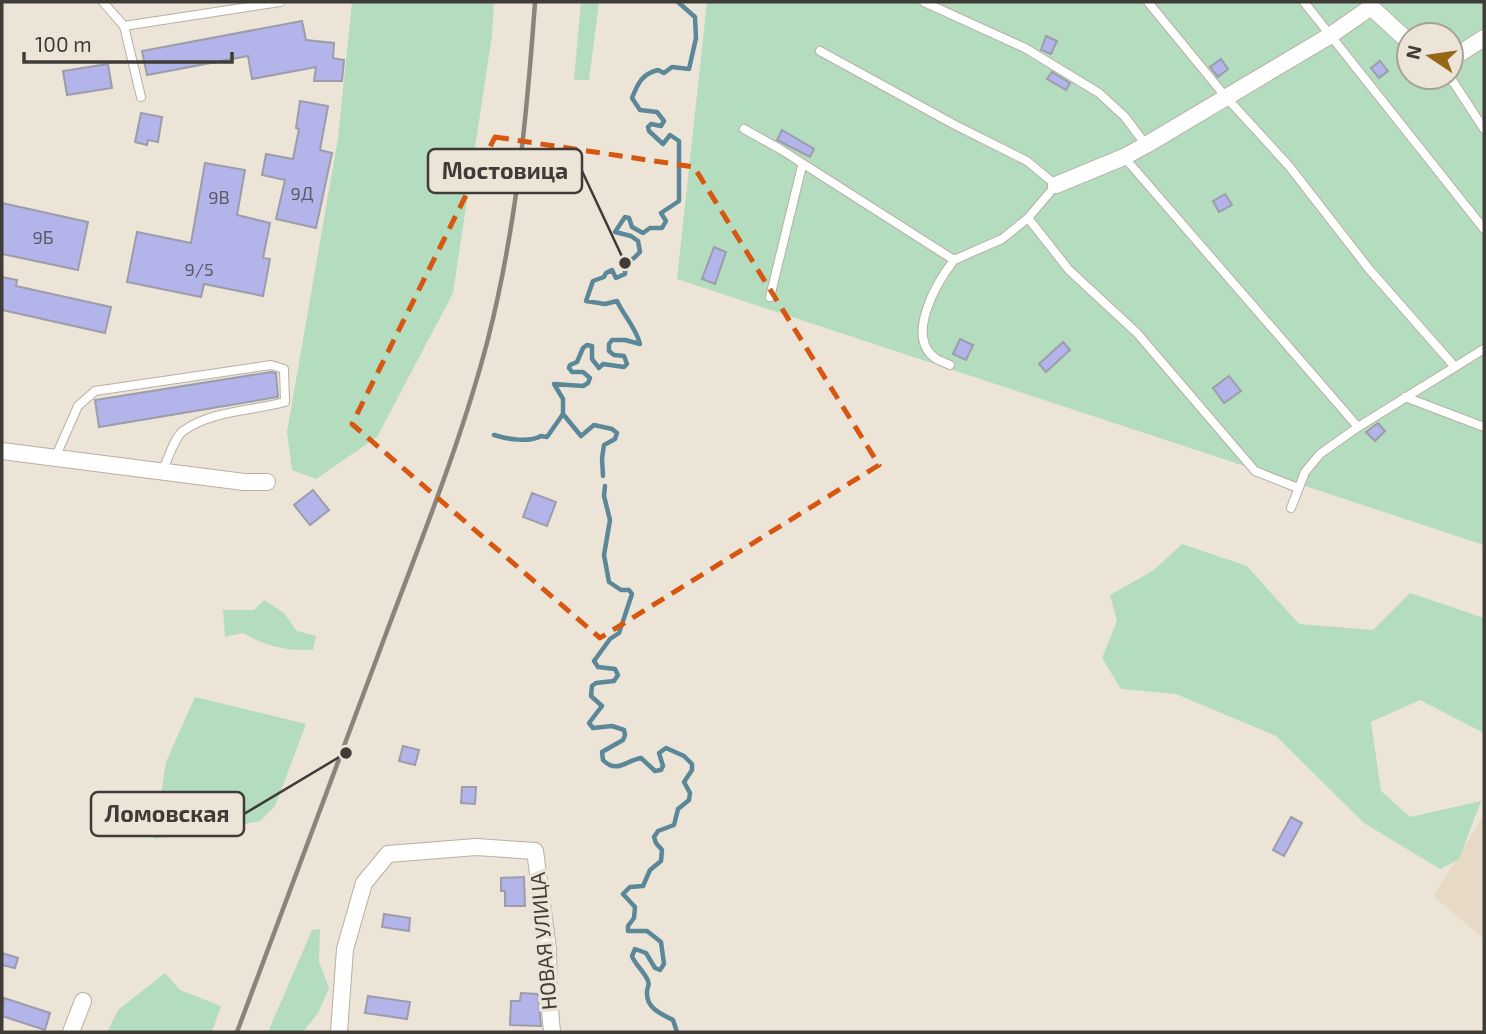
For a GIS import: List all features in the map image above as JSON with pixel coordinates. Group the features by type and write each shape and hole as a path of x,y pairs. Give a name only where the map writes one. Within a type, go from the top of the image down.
{"street":[{"path":"1056,185 1146,145 1331,35 1373,5 1395,28"},
{"path":"1465,50 1484,38"},
{"path":"2,451 244,482 267,482"},
{"name":"НОВАЯ УЛИЦА","path":"339,1032 345,949 364,883 388,854 476,847 535,851 548,949 548,998 552,1032"},
{"path":"71,1032 83,1001"}],"lane":[{"path":"103,2 124,26 141,97"},
{"path":"124,26 281,2"},
{"path":"924,2 1025,48 1098,93 1125,117 1146,145"},
{"path":"1148,2 1225,96 1289,166 1369,269 1455,367"},
{"path":"1304,2 1484,229"},
{"path":"820,51 1027,161 1056,185 1028,218 1002,239 954,260 930,295 923,340 936,359 950,365"},
{"path":"1459,91 1484,130"},
{"path":"744,129 954,260"},
{"path":"1124,157 1358,427"},
{"path":"769,297 802,166"},
{"path":"1028,218 1069,270 1137,333 1255,471 1298,488"},
{"path":"1291,508 1305,472 1320,454 1358,427 1484,349"},
{"path":"55,458 78,406 95,391 271,365 284,369 285,402 265,408 221,414 181,432 162,471"},
{"path":"1405,397 1484,427"}],"highlighted area":[{"path":"495,137 694,167 879,465 600,638 352,424"}],"shaded area":[{"path":"1484,815 1484,939 1433,896"}],"green space":[{"path":"352,2 494,2 492,35 453,293 377,437 316,479 292,470 287,432 338,138"},
{"path":"581,2 599,2 589,80 574,80"},
{"path":"707,2 1484,2 1484,545 677,279"},
{"path":"1182,544 1247,566 1299,624 1373,630 1410,593 1484,618 1484,733 1420,700 1371,722 1381,791 1410,817 1481,801 1459,859 1440,869 1364,823 1276,736 1176,694 1121,689 1102,658 1117,621 1110,595 1154,570"},
{"path":"264,600 284,613 297,631 316,636 313,650 277,647 243,633 225,637 223,610 254,610"},
{"path":"195,697 306,724 275,806 260,821 154,839 166,762"},
{"path":"320,929 319,962 329,988 318,1013 303,1032 268,1032 312,930"},
{"path":"165,973 180,990 221,1006 212,1032 107,1032 118,1010"}],"building":[{"path":"302,21 306,40 334,43 333,58 344,60 342,81 314,81 316,67 252,79 248,56 147,75 142,51"},
{"path":"1046,36 1057,41 1051,54 1041,50"},
{"path":"1221,59 1228,69 1218,77 1210,67"},
{"path":"1380,61 1388,71 1379,78 1371,68"},
{"path":"108,64 112,88 67,95 63,71"},
{"path":"1052,72 1070,83 1066,90 1047,79"},
{"path":"300,101 328,106 320,150 332,153 316,228 276,219 285,180 262,175 266,154 293,159 299,129 296,128"},
{"path":"141,113 162,117 158,142 148,140 147,145 135,142"},
{"path":"782,130 814,149 810,157 777,140"},
{"path":"205,163 245,170 237,215 270,223 263,258 270,259 263,296 204,284 201,297 127,282 137,232 191,243"},
{"path":"1225,194 1232,205 1219,212 1213,201"},
{"path":"2,203 88,222 78,270 2,254"},
{"path":"714,247 726,252 715,284 702,279"},
{"path":"2,277 17,280 16,286 111,307 105,333 2,310"},
{"path":"960,339 973,345 966,360 953,354"},
{"path":"1063,342 1070,350 1046,372 1039,364"},
{"path":"276,373 278,397 99,427 95,400"},
{"path":"1229,376 1241,391 1224,403 1213,388"},
{"path":"1378,423 1385,431 1375,441 1366,432"},
{"path":"313,490 329,510 310,525 294,505"},
{"path":"532,493 556,502 547,526 523,517"},
{"path":"403,746 419,750 415,765 399,761"},
{"path":"462,787 476,787 475,804 461,803"},
{"path":"1291,817 1302,823 1284,856 1273,850"},
{"path":"524,877 525,906 505,906 505,891 501,891 501,878"},
{"path":"384,914 410,918 409,931 382,927"},
{"path":"2,953 18,958 15,968 2,965"},
{"path":"521,993 538,994 541,1026 510,1025 511,1001 520,1001"},
{"path":"368,996 410,1002 407,1019 365,1013"},
{"path":"4,998 50,1013 45,1030 2,1016"}],"waterway":[{"path":"603,476 604,445 615,439 617,433 612,429 594,425 581,436 563,414 563,399 554,384 583,386 588,383 590,378 583,372 572,372 569,368 577,362 587,345 592,346 592,359 599,368 603,364 624,367 627,364 624,356 614,355 609,351 612,340 640,344 617,301 605,304 586,301 593,281 612,270 616,278 625,274 625,263 640,252 638,241 631,236 615,232 625,217 629,218 632,227 643,233 650,228 662,228 666,221 661,213 679,201 679,141 670,135 663,144 648,127 651,124 661,126 664,121 657,112 640,110 632,98 648,74 658,70 664,73 672,67 689,69 696,38 695,17 678,2"},
{"path":"494,435 518,440 547,437 563,414"},
{"path":"605,486 604,496 610,520 604,555 609,582 621,590 629,590 632,594 619,633 610,639 594,661 598,667 615,669 618,675 614,681 592,686 591,696 602,706 589,723 593,728 612,726 624,730 623,740 602,752 603,760 613,766 641,758 655,771 661,770 663,766 659,753 666,748 684,756 692,764 692,770 684,782 690,793 689,800 678,809 674,825 658,831 654,837 662,850 661,861 650,870 643,886 630,887 623,894 635,907 634,918 628,931 647,931 661,942 664,964 660,970 655,968 646,953 635,949 632,956 648,981 649,1002 655,1010 673,1020 677,1032"}],"railway":[{"path":"237,1032 441,486 478,376 498,298 513,214 524,129 535,2"}],"place":[{"name":"Мостовица","path":"625,263"},
{"name":"Ломовская","path":"346,753"}]}
